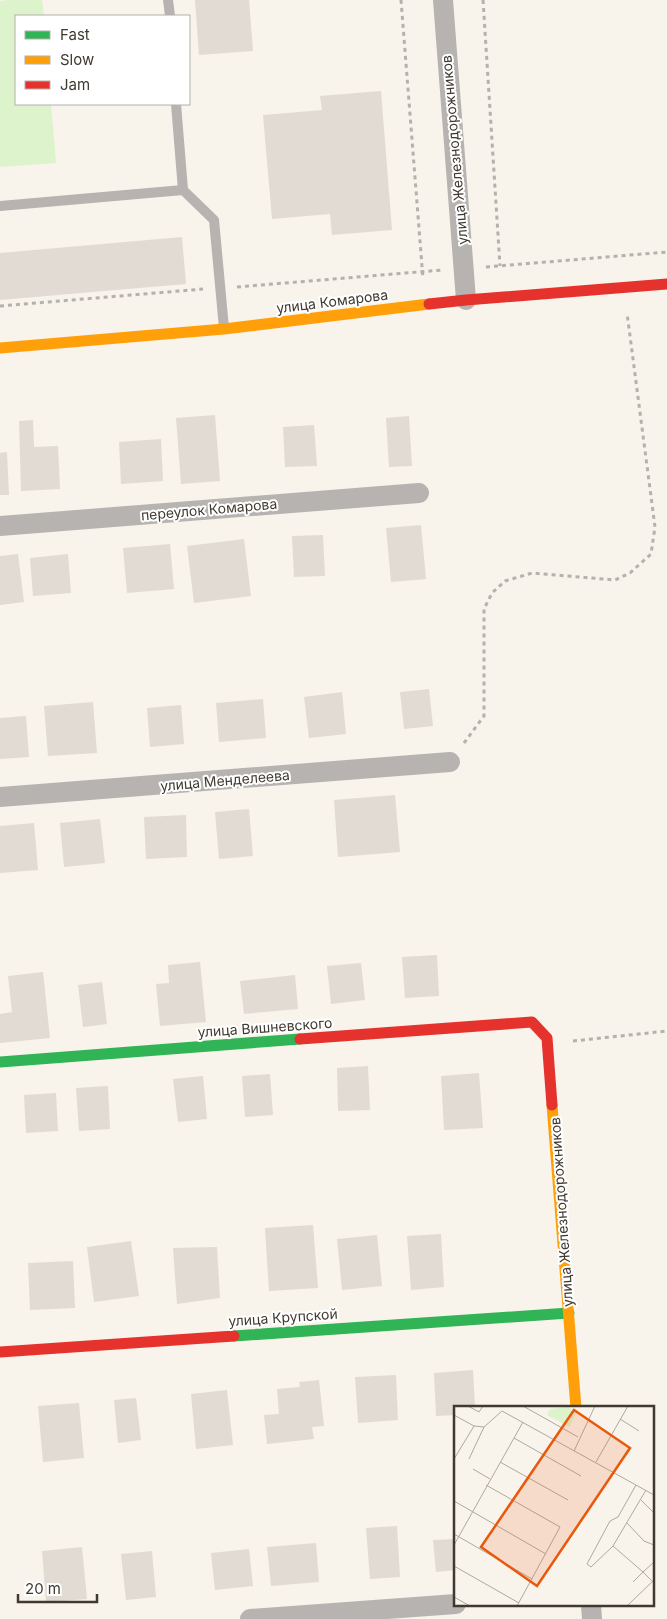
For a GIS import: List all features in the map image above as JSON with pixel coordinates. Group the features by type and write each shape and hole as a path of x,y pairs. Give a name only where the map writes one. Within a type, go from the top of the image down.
{"street":[{"name":"улица Железнодорожников","path":"443,0 466,300"},
{"name":"улица Комарова","path":"0,348 224,330 425,304 667,284"},
{"name":"переулок Комарова","path":"0,526 419,493"},
{"name":"улица Менделеева","path":"0,797 450,762"},
{"name":"улица Железнодорожников","path":"532,1022 548,1038 576,1406"},
{"name":"улица Вишневского","path":"0,1062 532,1022"},
{"name":"улица Крупской","path":"0,1352 569,1313"},
{"path":"250,1619 454,1604"},
{"path":"591,1606 592,1619"}],"lane":[{"path":"168,0 170,15"},
{"path":"176,105 183,190 214,220 224,330"},
{"path":"0,206 183,190"}],"path":[{"path":"401,0 425,304"},
{"path":"483,0 500,266"},
{"path":"0,306 667,252"},
{"path":"450,762 484,716 484,609 492,592 505,581 532,573 615,580 630,573 651,554 655,527 624,287"},
{"path":"567,1038 575,1042 667,1031"}],"green space":[{"path":"42,0 44,15 15,15 15,105 51,105 56,163 0,167 0,1"}],"building":[{"path":"195,0 249,0 253,51 199,55"},
{"path":"381,91 392,230 332,235 330,214 272,219 263,115 322,110 320,96"},
{"path":"182,237 186,284 0,300 0,253"},
{"path":"215,415 220,481 181,484 176,418"},
{"path":"409,416 412,466 389,467 386,418"},
{"path":"33,420 34,447 58,446 60,489 21,491 19,421"},
{"path":"314,425 317,466 285,467 283,427"},
{"path":"161,439 163,481 121,484 119,442"},
{"path":"7,452 9,495 0,495 0,453"},
{"path":"421,525 426,579 391,582 386,528"},
{"path":"323,535 325,576 294,577 292,536"},
{"path":"244,539 251,596 194,603 187,546"},
{"path":"170,544 174,589 127,593 123,548"},
{"path":"18,554 24,602 0,605 0,556"},
{"path":"68,554 71,593 33,596 30,558"},
{"path":"429,689 433,726 404,729 400,692"},
{"path":"342,692 346,734 309,738 304,697"},
{"path":"263,699 266,738 219,742 216,703"},
{"path":"93,702 97,753 48,756 44,706"},
{"path":"181,705 184,744 150,747 147,708"},
{"path":"26,716 29,757 0,759 0,718"},
{"path":"395,795 400,852 338,857 334,800"},
{"path":"249,809 253,856 219,859 215,812"},
{"path":"186,815 187,857 146,859 144,817"},
{"path":"100,819 105,863 64,867 60,823"},
{"path":"34,823 38,870 0,873 0,826"},
{"path":"437,955 439,996 405,998 402,957"},
{"path":"200,962 206,1022 160,1026 156,984 169,983 168,965"},
{"path":"361,963 365,1000 331,1004 327,966"},
{"path":"43,972 50,1038 0,1043 0,1014 12,1012 8,976"},
{"path":"295,975 298,1009 244,1014 240,981"},
{"path":"102,982 107,1024 83,1027 78,985"},
{"path":"368,1066 370,1110 338,1111 337,1068"},
{"path":"479,1073 483,1128 444,1130 441,1076"},
{"path":"270,1074 273,1115 245,1117 242,1076"},
{"path":"203,1076 207,1119 178,1122 173,1079"},
{"path":"108,1086 110,1129 79,1131 76,1088"},
{"path":"56,1093 58,1131 26,1133 24,1095"},
{"path":"313,1225 318,1288 269,1291 265,1228"},
{"path":"441,1234 444,1287 411,1290 407,1236"},
{"path":"377,1235 382,1286 342,1290 337,1239"},
{"path":"131,1241 139,1296 94,1302 87,1247"},
{"path":"217,1247 220,1298 177,1304 173,1248"},
{"path":"73,1261 75,1308 30,1310 28,1263"},
{"path":"473,1370 475,1406 454,1406 454,1415 436,1416 434,1373"},
{"path":"396,1375 398,1420 358,1423 355,1377"},
{"path":"319,1380 324,1426 312,1427 314,1439 267,1444 264,1415 279,1414 277,1389 300,1387 299,1382"},
{"path":"227,1390 233,1445 196,1449 191,1394"},
{"path":"136,1398 141,1440 118,1443 114,1400"},
{"path":"79,1403 84,1458 43,1462 38,1406"},
{"path":"397,1526 400,1577 370,1579 366,1528"},
{"path":"454,1539 454,1570 436,1572 433,1540"},
{"path":"316,1543 319,1582 271,1586 267,1547"},
{"path":"82,1547 87,1599 46,1602 42,1551"},
{"path":"249,1549 253,1586 215,1590 211,1553"},
{"path":"152,1551 156,1597 126,1600 121,1554"}],"traffic: fast":[{"path":"0,1062 300,1039"},
{"path":"234,1336 569,1313"}],"traffic: slow":[{"path":"0,348 224,329 429,304"},
{"path":"552,1105 576,1406"}],"traffic: jam":[{"path":"429,304 667,284"},
{"path":"300,1039 532,1022 547,1038 552,1105"},
{"path":"0,1352 234,1336"}]}
